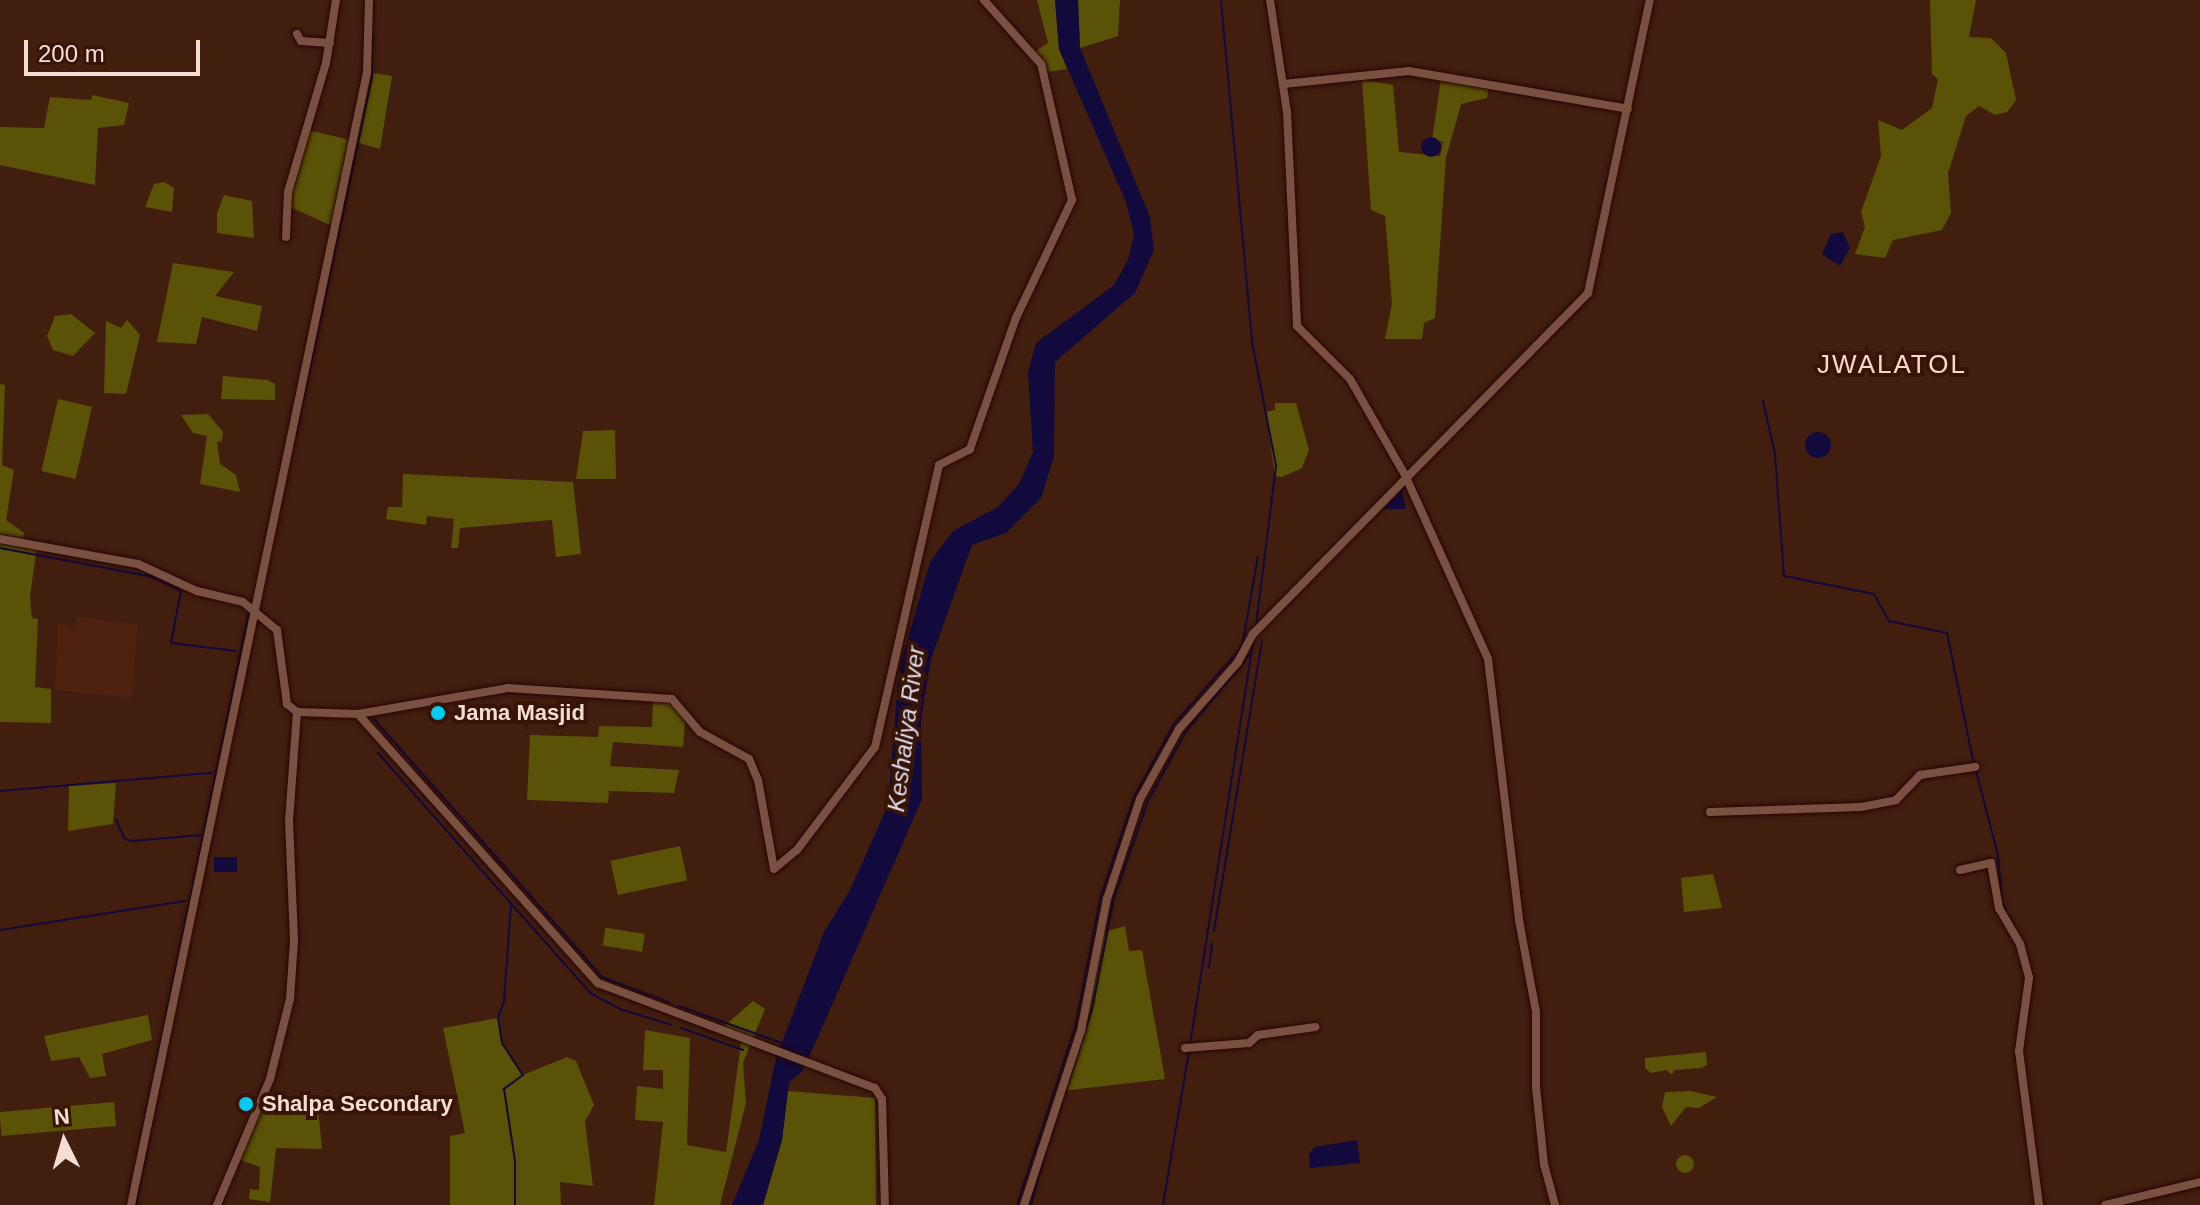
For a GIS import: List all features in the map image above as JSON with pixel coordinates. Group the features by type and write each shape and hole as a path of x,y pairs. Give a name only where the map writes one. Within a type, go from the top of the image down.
{"street":[{"path":"286,237 288,192 330,43 336,0"},
{"path":"131,1205 367,72 369,0"},
{"path":"0,539 138,564 183,586 253,608 277,630 287,704 297,712 358,714 496,688 672,699 700,732 749,759 758,780 774,869 787,861 875,747 939,465 970,449 1016,318 1072,200 1041,64 984,0"},
{"path":"1270,0 1283,84 1297,326 1350,379 1405,475 1488,659 1519,920 1536,1012 1536,1087 1544,1164 1555,1205"},
{"path":"1024,1205 1081,1031 1107,899 1140,799 1179,729 1238,662 1248,640 1405,475 1588,293 1650,0"},
{"path":"297,34 301,41 330,43"},
{"path":"1283,84 1409,71 1628,109"},
{"path":"217,1205 270,1079 290,999 294,940 289,821 297,712"},
{"path":"358,714 598,983 820,1064 875,1088 882,1099 885,1205"},
{"path":"1710,812 1861,807 1896,800 1920,775 1975,767"},
{"path":"1960,870 1991,863 1999,908 2020,944 2029,978 2019,1051 2039,1205"},
{"path":"1189,1048 1249,1043 1258,1035 1315,1027"},
{"path":"2105,1205 2200,1182"}],"shaded area":[{"path":"1037,0 1055,0 1059,49 1067,69 1048,72 1043,80 1041,64 1031,54 1048,43"},
{"path":"1078,0 1120,0 1118,36 1080,48"},
{"path":"1930,0 1976,0 1969,37 1991,38 2006,53 2016,100 2007,112 1995,115 1979,106 1966,116 1948,173 1951,213 1942,230 1893,240 1885,258 1855,254 1865,227 1861,212 1881,156 1878,120 1902,130 1932,108 1938,79 1932,74"},
{"path":"367,72 392,76 380,149 352,141 334,227 286,205 307,130 351,140"},
{"path":"1441,79 1489,86 1487,98 1461,104 1446,158 1435,318 1424,323 1422,339 1385,339 1392,304 1385,216 1371,210 1362,80 1393,85 1399,152 1440,156 1443,142 1432,140"},
{"path":"92,95 129,103 124,125 98,128 95,185 0,165 0,127 44,128 50,97 91,100"},
{"path":"164,182 174,188 172,212 145,207 154,184"},
{"path":"224,195 252,201 254,238 217,233 217,213"},
{"path":"173,263 234,272 215,296 262,306 257,331 202,317 196,344 157,342"},
{"path":"71,314 95,333 73,356 53,350 47,336 55,316"},
{"path":"127,320 140,335 126,394 104,393 106,321 121,328"},
{"path":"223,376 268,380 275,384 275,400 221,399"},
{"path":"0,384 5,385 2,465 14,470 6,520 24,533 22,543 37,546 30,596 32,618 38,619 35,687 51,689 51,723 0,722"},
{"path":"58,399 92,407 75,479 41,471"},
{"path":"1275,403 1296,403 1309,450 1302,468 1282,477 1275,476 1266,412 1275,410"},
{"path":"208,414 223,432 222,441 217,442 220,464 236,475 240,492 200,484 207,436 193,433 181,415"},
{"path":"615,430 616,479 576,479 583,431"},
{"path":"403,474 573,482 581,554 556,557 552,520 460,528 458,548 451,548 454,519 427,516 426,525 386,519 388,507 402,507"},
{"path":"78,617 138,625 131,698 55,690 58,623 75,627"},
{"path":"653,698 672,699 686,712 683,747 613,742 610,766 679,770 674,793 609,791 608,803 527,800 530,735 598,737 599,726 652,727"},
{"path":"116,783 113,824 68,831 69,786"},
{"path":"680,846 687,880 618,895 611,861"},
{"path":"1713,874 1722,908 1684,912 1681,878"},
{"path":"1125,926 1129,951 1142,950 1165,1079 1061,1091 1081,1031 1101,933"},
{"path":"605,928 645,934 642,952 603,946"},
{"path":"753,1001 765,1009 743,1063 746,1103 720,1205 654,1205 663,1122 635,1120 637,1086 663,1089 663,1070 643,1070 645,1030 690,1038 687,1145 726,1152 742,1036 721,1029"},
{"path":"148,1015 152,1040 102,1054 106,1076 90,1078 79,1057 51,1061 44,1036"},
{"path":"498,1018 502,1043 523,1075 567,1057 576,1061 594,1105 585,1121 593,1186 560,1182 561,1205 450,1205 450,1136 465,1133 443,1028"},
{"path":"1706,1052 1707,1065 1701,1068 1674,1070 1672,1075 1667,1070 1651,1073 1645,1068 1645,1058"},
{"path":"788,1091 875,1098 876,1205 763,1205 782,1140"},
{"path":"1691,1091 1717,1097 1699,1108 1686,1107 1671,1126 1662,1107 1665,1092"},
{"path":"262,1098 317,1098 322,1149 276,1148 270,1202 249,1199 250,1189 259,1190 260,1167 235,1158"},
{"path":"114,1102 116,1126 2,1136 0,1112"},
{"path":"1681,1155 1689,1155 1694,1164 1692,1171 1681,1173 1676,1168 1676,1160"}],"water":[{"name":"Keshaliya River","path":"1055,0 1078,0 1080,48 1150,217 1154,250 1135,293 1055,362 1054,456 1041,498 1006,533 972,545 931,659 921,720 922,799 802,1072 789,1082 782,1140 763,1205 732,1205 759,1140 776,1058 824,932 850,890 888,805 899,669 930,562 953,531 998,507 1019,484 1033,452 1028,372 1036,343 1114,285 1128,260 1134,234 1126,202 1059,49"},
{"path":"1427,137 1435,137 1441,147 1435,157 1427,157 1421,151 1421,143"},
{"path":"1843,232 1850,248 1840,266 1822,254 1831,234"},
{"path":"1818,432 1827,436 1831,445 1827,454 1818,458 1809,454 1805,445 1809,436"},
{"path":"1402,490 1406,509 1383,509"},
{"path":"214,857 237,857 237,872 214,872"},
{"path":"1357,1140 1360,1163 1310,1168 1309,1154 1315,1147"}],"waterway":[{"path":"1221,0 1252,342 1276,466 1256,625"},
{"path":"296,435 372,77 372,33"},
{"path":"1763,401 1775,454 1784,576 1874,594 1889,621 1947,633 1974,765"},
{"path":"0,548 153,577 181,591 171,643 236,651"},
{"path":"1017,1205 1075,1028 1100,899 1134,797 1174,724 1242,647 1258,556"},
{"path":"140,1143 249,612"},
{"path":"1214,931 1262,640"},
{"path":"1190,1045 1253,641"},
{"path":"1051,1136 1092,1010 1114,898 1148,801 1185,733 1251,653"},
{"path":"373,718 602,977 668,1002"},
{"path":"378,753 590,993 620,1009 672,1025"},
{"path":"1976,771 1998,855 2002,903 2016,930"},
{"path":"0,791 212,773"},
{"path":"116,820 125,839 132,841 202,835"},
{"path":"0,930 185,901"},
{"path":"511,904 504,1002 498,1018 502,1043 523,1075 504,1089 515,1161 515,1205"},
{"path":"1209,968 1212,943"},
{"path":"679,1006 782,1043"},
{"path":"681,1028 743,1050"},
{"path":"1163,1205 1189,1052"},
{"path":"136,1205 159,1088"},
{"path":"1031,1205 1045,1153"}],"place":[{"name":"Jama Masjid","path":"438,713"},
{"name":"Shalpa Secondary","path":"246,1104"}],"district":[{"name":"JWALATOL","path":"1892,365"}]}
